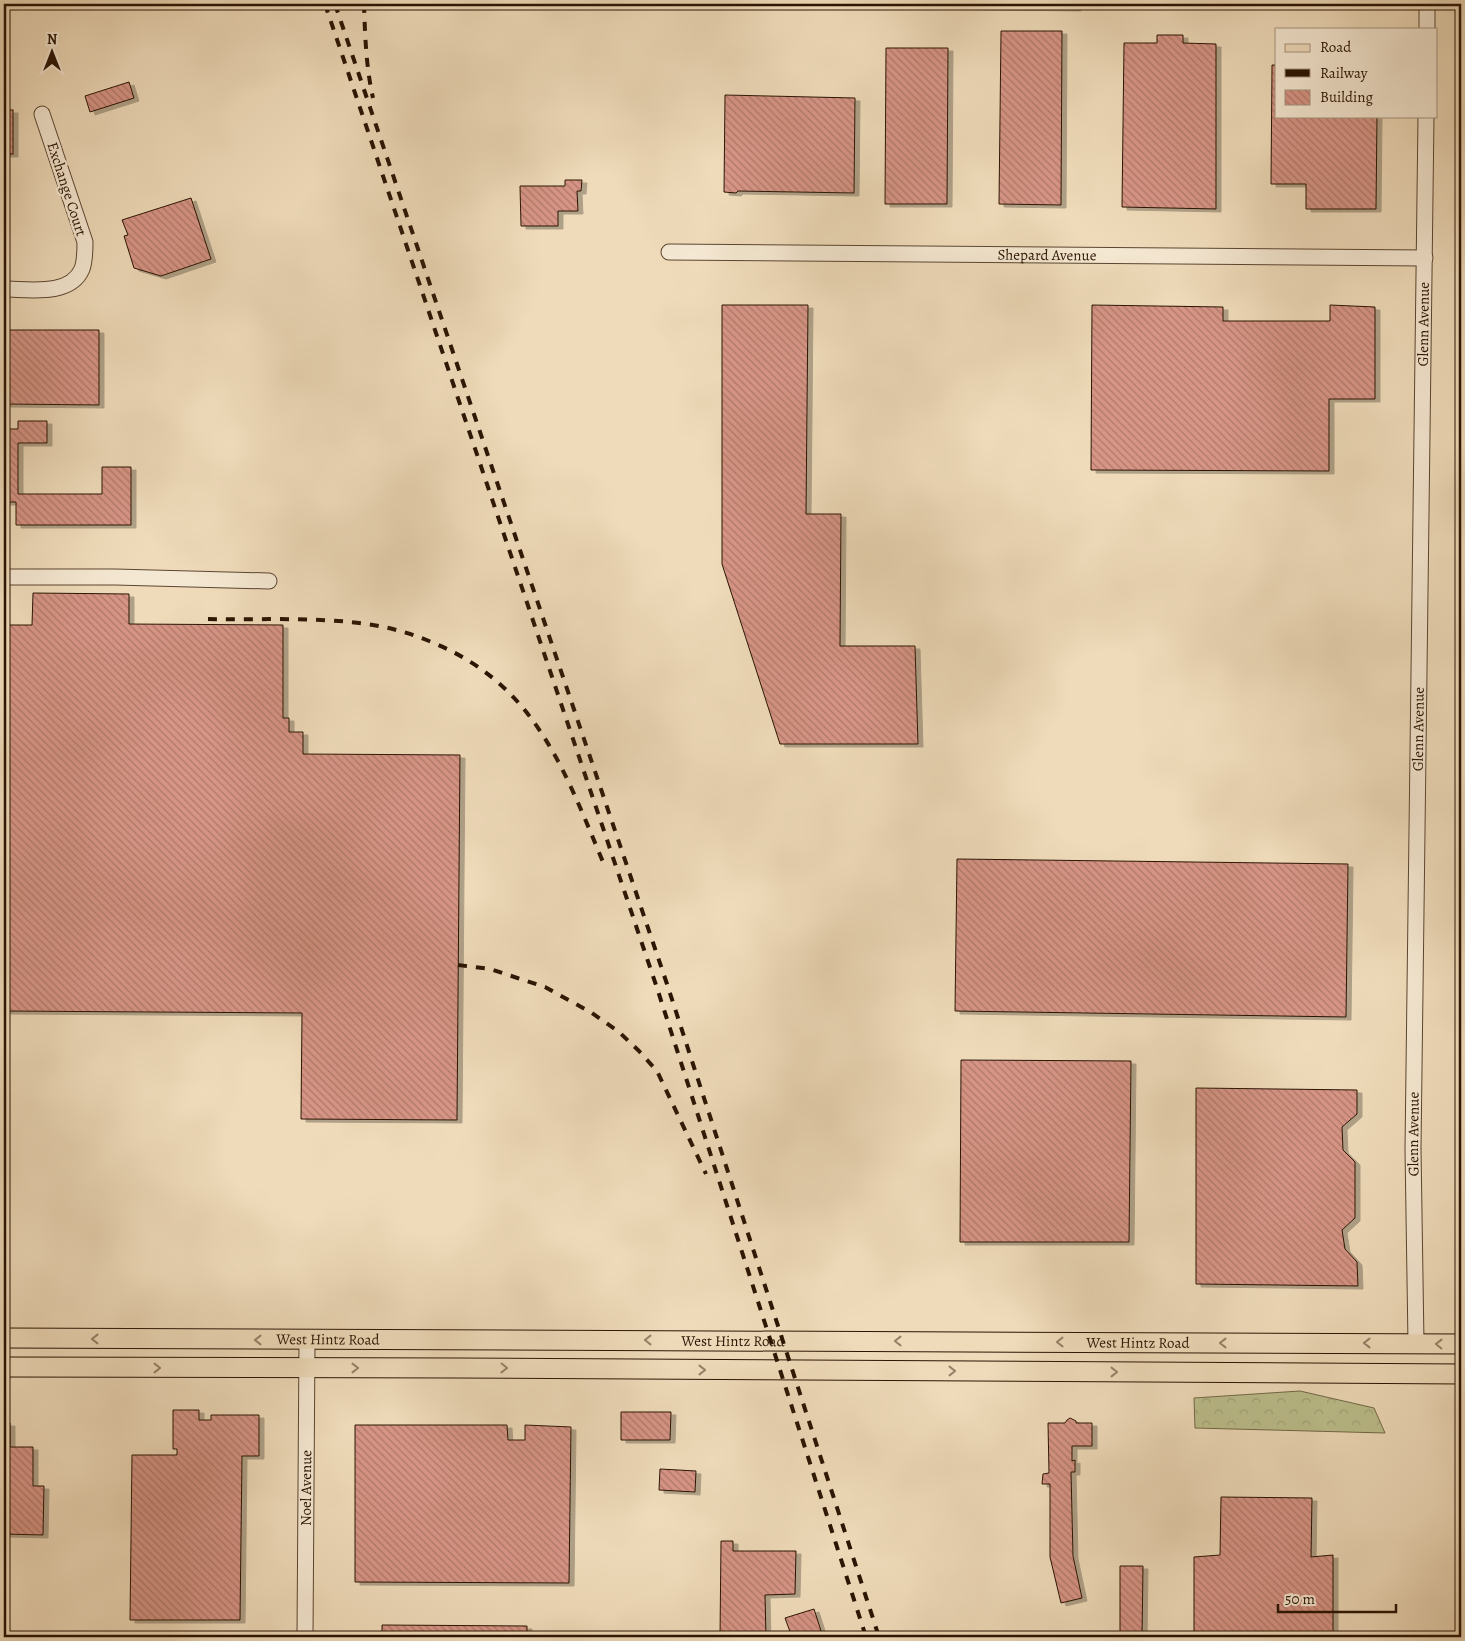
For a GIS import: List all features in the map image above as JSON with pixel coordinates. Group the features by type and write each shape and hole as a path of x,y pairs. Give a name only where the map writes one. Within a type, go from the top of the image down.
{"main road":[{"name":"West Hintz Road","path":"4,1338 1461,1344"},
{"name":"West Hintz Road","path":"4,1367 1461,1374"}],"street":[{"path":"1427,4 1427,28"},
{"name":"Exchange Court","path":"4,290 54,289 70,284 81,270 84,258 85,242 42,114"},
{"name":"Glenn Avenue","path":"1416,1343 1413,1148 1426,118"},
{"name":"Shepard Avenue","path":"669,252 1425,258"},
{"path":"4,578 269,581"},
{"name":"Noel Avenue","path":"305,1637 307,1340"}],"green space":[{"path":"1300,1391 1374,1408 1385,1433 1195,1428 1194,1398"}],"building":[{"path":"553,4 661,4 661,5"},
{"path":"727,4 1076,4 1076,8"},
{"path":"1001,31 1062,31 1061,205 999,204"},
{"path":"1157,35 1183,35 1183,43 1216,44 1216,209 1122,207 1124,43 1157,43"},
{"path":"886,48 948,48 947,204 885,204"},
{"path":"1272,65 1275,65 1275,118 1377,118 1376,209 1306,209 1306,184 1271,184"},
{"path":"129,82 134,98 90,112 85,96"},
{"path":"725,95 855,98 854,193 724,192"},
{"path":"4,110 13,110 13,154 4,154"},
{"path":"565,180 582,180 581,191 577,191 578,211 558,211 558,226 521,226 520,186 565,186"},
{"path":"191,198 211,259 161,276 134,268 124,236 128,235 122,220"},
{"path":"722,305 808,305 806,514 841,514 840,646 915,646 918,744 780,744 722,564"},
{"path":"1092,305 1223,307 1223,321 1330,321 1330,305 1375,307 1375,399 1329,399 1329,471 1091,470"},
{"path":"4,330 99,330 99,405 4,404"},
{"path":"18,421 47,421 47,443 18,443 18,494 102,494 102,467 131,467 131,525 16,525 16,502 4,502 4,429 18,429"},
{"path":"33,593 129,594 129,624 283,625 283,718 289,718 289,732 303,732 303,754 460,755 457,1120 301,1119 302,1013 4,1011 4,625 32,625"},
{"path":"957,859 1348,864 1346,1017 955,1011"},
{"path":"961,1060 1131,1061 1129,1242 960,1242"},
{"path":"1196,1088 1357,1090 1357,1114 1342,1127 1343,1150 1355,1162 1355,1218 1342,1230 1345,1249 1357,1262 1358,1286 1196,1284"},
{"path":"173,1410 199,1410 199,1420 211,1420 211,1415 259,1415 259,1456 242,1456 240,1620 130,1620 132,1455 177,1455 177,1449 173,1449"},
{"path":"621,1412 671,1412 670,1440 621,1440"},
{"path":"1070,1418 1076,1421 1076,1423 1092,1423 1092,1446 1072,1446 1072,1461 1075,1460 1075,1472 1071,1472 1073,1556 1082,1598 1061,1603 1050,1557 1050,1484 1042,1484 1043,1474 1049,1473 1048,1423 1065,1423"},
{"path":"4,1423 10,1423 10,1447 33,1447 33,1486 44,1486 43,1535 4,1534"},
{"path":"355,1425 507,1425 508,1440 525,1440 525,1425 571,1427 569,1583 355,1582"},
{"path":"660,1469 696,1471 695,1492 659,1490"},
{"path":"1221,1497 1312,1498 1311,1557 1333,1555 1333,1637 1194,1637 1194,1557 1220,1555"},
{"path":"721,1541 733,1541 733,1551 796,1551 795,1594 765,1595 766,1637 720,1637"},
{"path":"1120,1566 1143,1566 1142,1637 1120,1637"},
{"path":"814,1609 823,1637 792,1637 785,1618"},
{"path":"382,1625 527,1626 527,1637 382,1637"}],"railway":[{"path":"325,4 657,988 866,1637"},
{"path":"335,4 667,984 879,1637"},
{"path":"364,4 367,63 373,98"},
{"path":"208,619 322,620 369,624 417,636 470,662 498,683 522,707 542,734 559,763 603,862"},
{"path":"458,965 490,969 545,987 592,1013 619,1032 657,1071 706,1174"}]}
